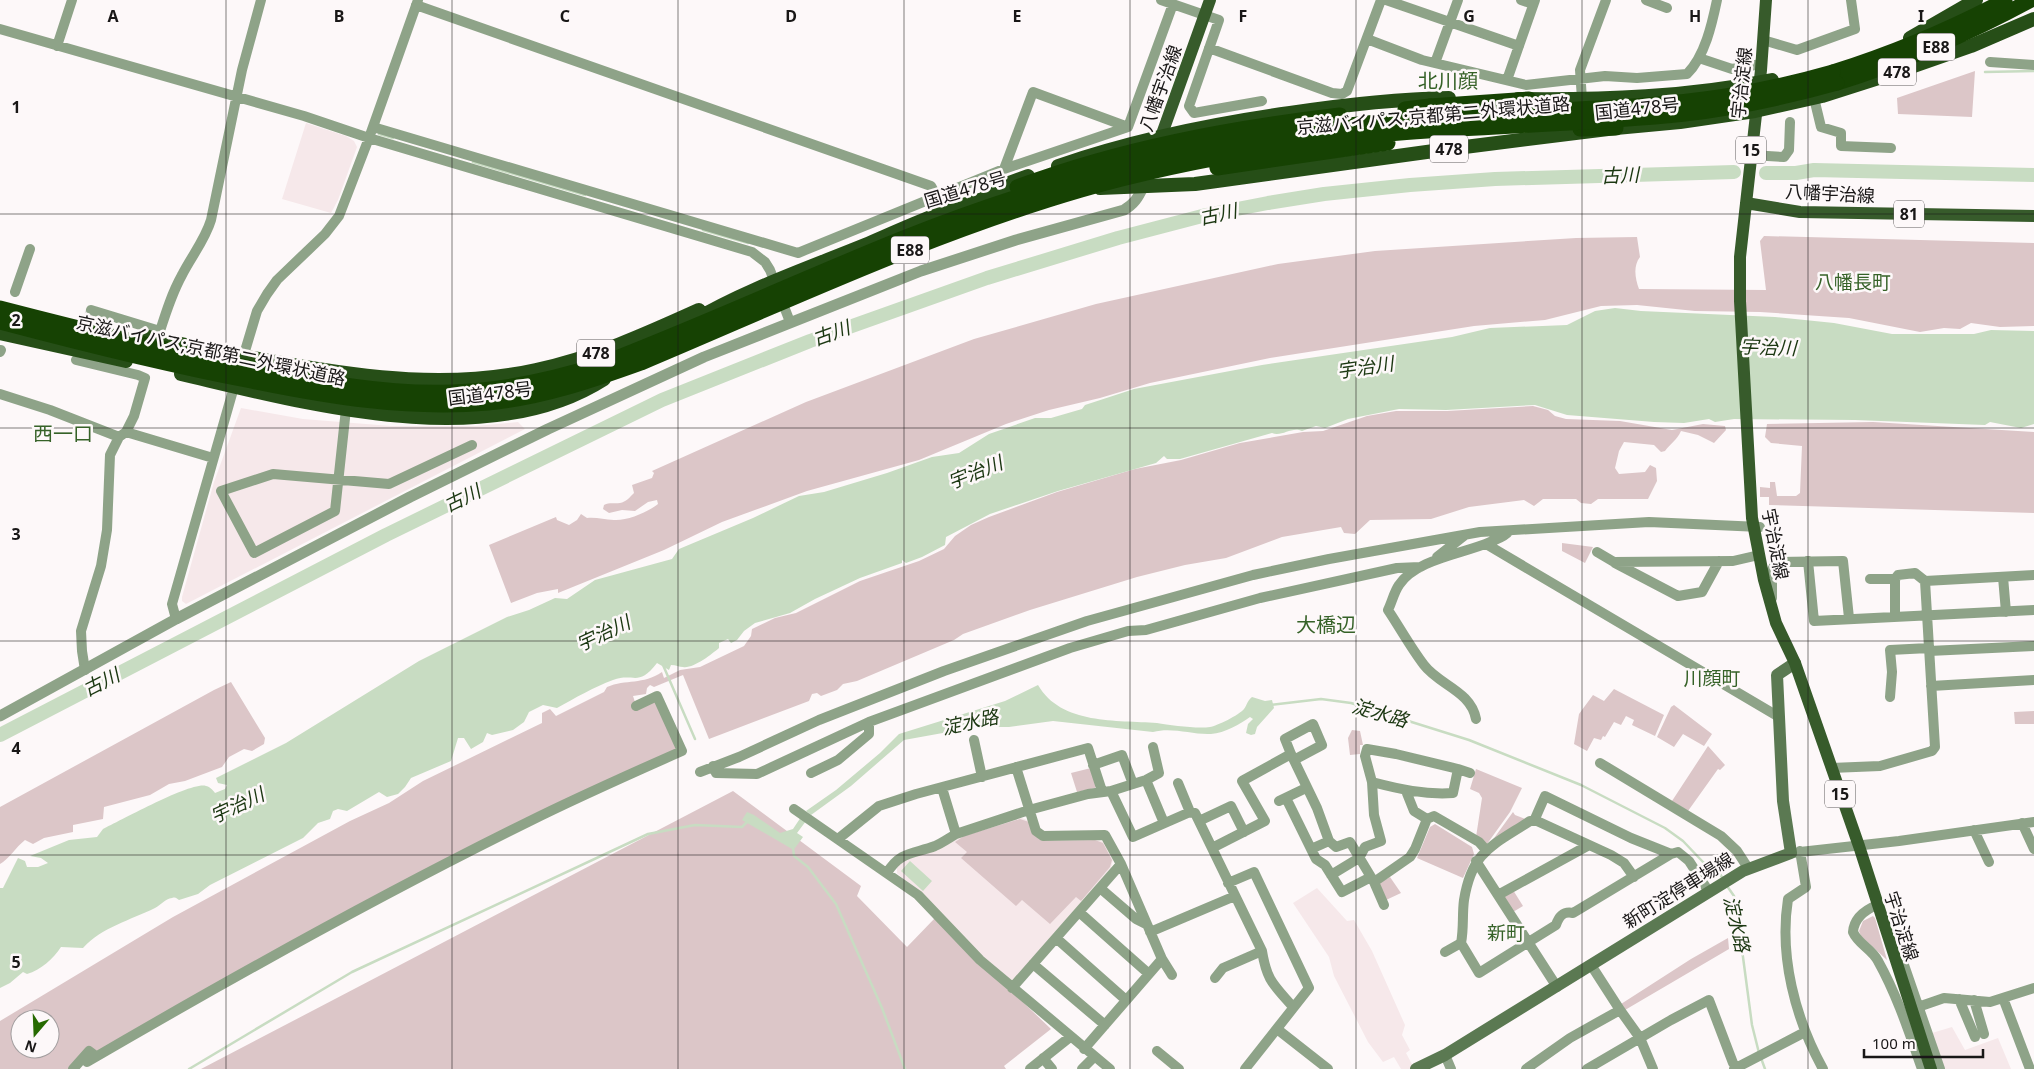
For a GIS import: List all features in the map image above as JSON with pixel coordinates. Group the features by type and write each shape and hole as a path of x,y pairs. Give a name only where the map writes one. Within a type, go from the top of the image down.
{"highway":[{"name":"E88","path":"1835,78 1866,61 1932,36 2005,0"},
{"name":"E88","path":"1835,78 1896,63 1938,46 2031,0"},
{"path":"1907,39 1935,28 1983,1"},
{"path":"1894,73 1995,30 2034,10"},
{"name":"国道478号","path":"0,300 243,356 336,372 397,379 451,380 508,376 567,363 601,352 774,280 954,209 1004,194 1029,191 1195,184 1441,150 1680,122 1755,111 1814,98 1894,73 1971,46 2034,19"},
{"name":"国道478号","path":"0,333 234,386 346,409 402,416 452,417 498,414 539,407 590,388 707,312 979,187 1162,136 1254,118 1352,104 1429,98 1582,99 1664,96 1759,82 1835,65 1907,39"},
{"name":"京滋バイパス;京都第二外環状道路","path":"0,322 167,364 322,394 384,403 419,405 489,403 552,392 602,377 641,363 949,234 1036,204 1192,163 1295,144 1356,136 1687,114 1767,101 1835,78"},
{"name":"京滋バイパス;京都第二外環状道路","path":"0,308 178,352 350,386 419,392 488,390 549,379 598,365 901,239 993,205 1076,179 1172,155 1232,142 1345,125 1415,118 1684,101 1835,78"},
{"path":"901,239 994,196 1058,172 1118,154 1189,138 1307,119 1430,106 1529,99"},
{"path":"1130,178 1161,176 1397,142 1551,130 1616,128"}],"main road":[{"name":"八幡宇治線","path":"1143,187 1210,0"},
{"name":"宇治淀線","path":"1766,0 1740,258 1740,294 1755,524 1759,555 1776,623 1795,663 1858,846 1931,1069"},
{"name":"八幡宇治線","path":"1746,203 1800,212 2033,216"},
{"path":"1795,663 1777,675 1785,822 1795,852"},
{"name":"新町淀停車場線","path":"1416,1069 1445,1056 1734,876 1748,868 1795,852"}],"street":[{"path":"57,46 72,0"},
{"path":"91,310 162,336 181,276 209,228 242,70 260,0"},
{"path":"1161,0 1219,20 1189,106 1194,113 1262,102"},
{"path":"1209,48 1332,93 1342,94 1347,91 1381,0"},
{"path":"1386,0 1519,46"},
{"path":"1435,63 1458,0"},
{"path":"1507,80 1534,2 1521,0"},
{"path":"1582,99 1580,70 1606,0"},
{"path":"1646,0 1667,8"},
{"path":"1367,40 1435,63 1526,85 1605,76 1637,78 1687,74 1693,68 1712,24 1717,0"},
{"path":"1763,40 1797,50 1855,29 1851,0"},
{"path":"176,619 172,604 257,311 276,280 325,234 339,216 370,138 417,2 931,186 936,195"},
{"path":"1128,127 1173,4"},
{"path":"0,29 304,116 370,138 747,245 798,253 936,195 979,187 1004,168 1128,127"},
{"path":"1352,104 1352,94 1363,67 1362,51"},
{"path":"1698,58 1732,69 1761,64"},
{"path":"1990,62 2034,65"},
{"path":"1004,168 1033,92 1128,127"},
{"path":"1814,98 1821,127 1841,133 1840,146 1891,148"},
{"path":"1751,155 1784,157 1789,150 1790,122"},
{"path":"373,127 747,245 764,262 774,280 790,322"},
{"path":"2,711 85,670 176,619 410,497 548,429 704,357 921,271 1016,240 1124,210 1132,206 1143,187"},
{"path":"15,292 30,249"},
{"path":"76,360 138,374 145,378 134,416 110,455 108,530 101,566 81,631 85,670"},
{"path":"0,394 122,434 213,458"},
{"path":"221,491 254,553 335,511 346,409"},
{"path":"205,486 221,491 273,474 389,484 472,445"},
{"path":"700,772 739,757 819,720 927,677 1088,621 1253,576 1346,555 1466,535 1510,530 1649,522 1755,524"},
{"path":"713,766 716,773 757,774 869,722 1079,645 1128,632 1146,630 1260,598 1397,568 1425,565 1486,544 1506,535 1510,530"},
{"path":"1466,535 1406,577 1399,586 1388,610 1425,667 1458,692 1474,708 1476,719"},
{"path":"1486,544 1779,717"},
{"path":"1597,552 1678,596 1702,592 1719,561"},
{"path":"1614,562 1733,561 1759,555"},
{"path":"1808,561 1814,621 2034,610"},
{"path":"1772,609 1772,570 1776,562 1843,561 1849,618"},
{"path":"1870,579 1895,578 1898,575 1915,573 1925,581 2034,575"},
{"path":"2002,577 2006,612"},
{"path":"1895,578 1895,617"},
{"path":"1831,768 1880,766 1932,751 1935,746 1925,581"},
{"path":"1890,697 1892,672 1890,650 2034,646"},
{"path":"1932,686 2034,680"},
{"path":"74,1069 89,1051 94,1054 87,1062 215,987 386,894 529,821 682,750 657,696 636,706"},
{"path":"811,773 838,760 869,734 869,722"},
{"path":"974,740 982,777"},
{"path":"887,873 893,863 903,855 935,845 956,834 1029,810 1146,780 1159,773 1153,747"},
{"path":"838,839 879,806 916,794 1088,748 1093,766 1133,837 1190,812 1196,813 1262,951 1265,971 1269,980 1292,1007"},
{"path":"1331,875 1360,858 1365,847 1381,841 1374,815 1372,782 1365,756 1367,750 1396,754 1470,773"},
{"path":"1093,766 1122,755 1133,784"},
{"path":"1212,848 1265,821 1242,782 1292,757 1317,808 1329,841 1336,847 1350,842 1372,879 1384,905"},
{"path":"1600,763 1721,836 1737,851 1748,868"},
{"path":"1016,767 1036,831 1043,836 1105,835 1121,864 1162,959 1172,975"},
{"path":"1372,782 1406,791 1437,794 1453,793 1458,770"},
{"path":"1146,780 1164,823"},
{"path":"1178,783 1190,812"},
{"path":"942,788 956,834"},
{"path":"1306,788 1282,800 1316,859 1325,865 1342,892 1372,879 1410,857 1416,849 1428,819 1434,816 1479,842 1486,850"},
{"path":"1406,791 1414,811 1428,819"},
{"path":"1534,821 1545,796 1631,838 1671,854"},
{"path":"1199,821 1231,806 1244,832"},
{"path":"802,814 918,895 980,960 1110,1069"},
{"path":"1634,878 1624,864 1611,855 1534,821 1530,821 1486,850 1476,861 1466,891 1464,930 1461,943 1479,973 1556,925 1560,916 1564,913 1573,913 1634,878 1671,854 1678,852 1689,861 1711,891"},
{"path":"1822,1069 1805,1032 1788,978 1786,913 1788,899 1806,887 1795,852 1858,846 2034,822"},
{"path":"2022,823 2034,849"},
{"path":"1974,830 1989,862"},
{"path":"1311,849 1329,841"},
{"path":"1498,896 1589,845"},
{"path":"1476,861 1557,987"},
{"path":"1012,988 1121,864"},
{"path":"1228,883 1254,872 1309,988 1292,1007 1245,1069"},
{"path":"1100,888 1148,928"},
{"path":"1148,928 1235,896"},
{"path":"1904,989 1889,969 1859,941 1853,932 1856,921 1868,909 1879,910 1890,928 1940,1069"},
{"path":"1079,912 1148,974"},
{"path":"1056,938 1126,1000"},
{"path":"1445,952 1461,943"},
{"path":"1215,978 1223,968 1262,951"},
{"path":"1877,958 1908,1028 1922,1069"},
{"path":"1084,1049 1162,959"},
{"path":"1033,964 1104,1025"},
{"path":"1591,964 1640,1038 1653,1069"},
{"path":"1918,1008 1944,998 1990,1002 2033,991"},
{"path":"2003,998 2030,1069"},
{"path":"1959,999 1980,1035 1974,1000"},
{"path":"1587,1069 1709,1000 1733,1063 1737,1068 1751,1058 1805,1032"},
{"path":"1526,1069 1570,1038 1620,1010"},
{"path":"1276,1029 1328,1069"},
{"path":"1030,1069 1070,1037"},
{"path":"1157,1051 1179,1069"},
{"path":"1082,1069 1094,1056"},
{"path":"1445,1056 1451,1069"},
{"path":"1043,1058 1052,1069"}],"shaded area":[{"path":"1975,71 1972,117 1898,114 1897,98"},
{"path":"306,123 346,136 354,141 357,147 338,200 331,213 282,199"},
{"path":"1764,236 2034,243 2034,326 2000,327 1971,323 1960,329 1944,328 1920,332 1849,318 1760,312 1695,311 1637,305 1601,306 1545,320 1474,326 1270,358 1150,383 1100,398 1049,410 1006,424 919,460 807,491 722,522 664,550 558,593 558,589 537,593 511,603 489,545 556,517 557,520 569,525 577,520 581,514 587,518 614,520 637,515 658,504 657,500 648,502 635,511 622,510 609,513 603,509 606,504 620,503 628,499 634,493 632,485 652,478 654,473 652,471 806,402 974,339 1096,304 1278,264 1375,251 1576,238 1637,237 1640,257 1636,264 1635,272 1639,289 1766,290 1760,241"},
{"path":"1533,406 1548,410 1555,416 1566,419 1620,421 1672,430 1703,424 1725,426 1726,430 1714,443 1698,435 1681,431 1665,451 1661,452 1654,445 1624,442 1619,451 1615,468 1619,474 1645,472 1650,465 1656,468 1657,481 1648,499 1598,499 1591,504 1581,503 1576,499 1543,499 1534,506 1524,500 1469,507 1431,519 1370,520 1355,534 1344,533 1341,527 1282,537 1226,558 1185,565 1137,577 1030,610 963,634 954,640 857,681 843,684 837,690 821,696 817,693 812,694 809,701 709,739 683,675 654,687 650,685 647,688 646,694 633,696 636,705 657,696 682,751 529,821 73,1069 0,1069 0,1021 10,1015 10,1059 60,1059 60,1009 20,1009 173,917 350,821 389,803 423,781 542,723 542,713 550,709 556,716 604,692 607,687 648,679 662,672 664,678 680,670 700,667 744,646 751,636 752,629 775,618 796,613 860,581 919,561 944,549 955,536 971,525 1057,492 1135,469 1181,460 1240,443 1303,432 1323,431 1367,416 1396,411 1447,411"},
{"path":"241,408 303,419 391,426 476,426 518,422 525,429 186,604 182,601 182,597 214,482"},
{"path":"1873,422 2034,432 2034,513 1769,505 1769,497 1760,497 1760,487 1770,488 1770,482 1775,482 1777,496 1796,496 1800,493 1802,446 1771,443 1765,437 1767,424"},
{"path":"1562,543 1593,547 1585,563 1562,551"},
{"path":"231,682 265,738 264,744 252,751 244,749 229,757 222,767 185,781 169,784 150,795 104,807 103,819 73,825 73,832 44,838 33,844 25,840 0,864 0,807"},
{"path":"1614,689 1664,715 1655,736 1632,725 1634,720 1626,716 1621,725 1614,722 1601,740 1594,738 1587,751 1574,744 1579,714 1593,695 1604,701"},
{"path":"1674,705 1712,734 1704,746 1683,734 1674,747 1657,737 1671,707"},
{"path":"2034,711 2034,724 2015,724 2014,712"},
{"path":"1352,730 1360,731 1363,745 1360,745 1360,754 1350,755 1348,738"},
{"path":"1708,746 1725,765 1720,770 1718,769 1688,811 1672,801"},
{"path":"1091,768 1097,784 1095,788 1077,792 1071,773"},
{"path":"1476,769 1522,788 1510,812 1487,844 1476,837 1482,798 1479,793 1470,789"},
{"path":"733,791 861,886 857,896 907,947 935,918 1051,1029 1004,1066 1006,1069 201,1069"},
{"path":"1513,812 1515,815 1528,820 1489,845"},
{"path":"1019,817 1030,821 1033,832 1095,839 1104,842 1113,860 1111,868 1013,981 1008,982 897,873 897,866 902,860 963,835"},
{"path":"1020,819 1029,822 1032,833 1042,841 1095,840 1103,843 1112,860 1110,867 1081,901 1076,897 1050,924 1022,900 1016,906 961,858 967,852 955,842 964,836"},
{"path":"1435,824 1472,847 1474,854 1463,878 1417,858 1430,827"},
{"path":"1390,877 1401,893 1386,900 1377,884"},
{"path":"1317,888 1347,921 1354,920 1372,951 1405,1025 1402,1035 1410,1050 1406,1053 1414,1068 1401,1069 1394,1057 1383,1062 1368,1042 1334,976 1329,957 1293,903"},
{"path":"1513,890 1523,906 1513,912 1504,899 1505,894"},
{"path":"1873,916 1887,960 1861,936 1859,931 1863,921"},
{"path":"1728,938 1729,949 1625,1010 1621,1004 1691,959"},
{"path":"1952,1027 1965,1050 1998,1038 2011,1069 1945,1069 1932,1033"}],"water":[{"name":"宇治川","path":"1615,308 1641,311 1775,317 1834,323 1892,334 1974,334 1991,330 2034,331 2034,424 2021,428 1990,422 1985,425 1855,420 1734,419 1715,422 1709,419 1684,423 1567,415 1535,405 1446,410 1399,409 1348,419 1325,428 1316,426 1302,431 1294,430 1280,434 1272,433 1180,459 1167,459 1164,456 1156,463 1058,491 990,514 946,537 945,545 922,557 906,563 902,560 902,563 860,578 790,613 755,623 744,631 737,640 731,643 728,639 719,643 719,648 712,654 692,666 671,665 669,670 657,663 645,675 636,678 626,677 613,680 557,708 543,705 529,712 524,722 513,730 492,735 487,733 483,742 471,749 464,738 458,738 451,761 411,778 398,794 387,797 379,792 347,811 338,809 333,811 330,819 318,823 303,838 210,885 198,894 179,900 174,898 167,900 155,908 108,929 83,948 61,947 42,967 27,974 23,972 10,983 0,988 0,888 3,888 18,858 25,861 27,867 38,867 48,863 41,858 30,856 69,840 97,837 103,829 186,789 206,786 215,793 225,789 227,785 218,783 216,778 286,743 419,661 507,617 529,610 555,598 567,599 595,580 672,559 679,549 753,518 799,496 824,492 932,457 959,453 989,434 1035,418 1051,418 1082,409 1085,405 1134,389 1262,365 1452,337 1490,328 1567,325 1595,311"},
{"path":"1038,685 1048,698 1075,714 1108,720 1210,727 1218,725 1238,714 1252,697 1265,701 1272,700 1274,708 1257,727 1255,734 1251,735 1246,733 1248,724 1253,719 1250,717 1227,730 1211,734 1168,730 1153,732 1053,721 1009,727 976,727 904,740 851,786 811,815 806,811 836,790 880,753 899,734 1005,701"},
{"path":"747,812 780,833 793,829 801,817 806,821 797,833 803,837 795,848 792,849 742,820"},
{"path":"910,861 932,881 923,891 901,871"}],"waterway":[{"path":"1985,72 2034,71"},
{"path":"379,134 393,138"},
{"path":"473,162 585,195"},
{"name":"古川","path":"1766,173 1796,173 1814,170 2034,175"},
{"name":"古川","path":"0,735 386,535 662,400 810,341 987,278 1118,238 1206,215 1324,194 1495,179 1734,172"},
{"path":"703,230 748,243"},
{"path":"663,665 695,739"},
{"name":"淀水路","path":"1270,705 1321,699 1351,703 1469,740 1581,785 1665,828 1683,841 1709,867 1717,869 1723,879"},
{"path":"189,1069 352,972 648,834 695,825 742,827 749,820"},
{"path":"793,847 794,856 808,867 836,904 882,1008 905,1069"},
{"name":"淀水路","path":"1727,886 1734,896 1736,912 1742,929 1741,942 1752,1025 1759,1053"},
{"name":"淀水路","path":"1761,1058 1765,1069"}],"tunnel":[{"path":"83,335 91,310"}],"district":[{"name":"北川顔","path":"1448,80"},
{"name":"八幡長町","path":"1853,282"},
{"name":"西一口","path":"63,433"},
{"name":"大橋辺","path":"1326,624"},
{"name":"川顔町","path":"1712,678"},
{"name":"新町","path":"1506,933"}]}
